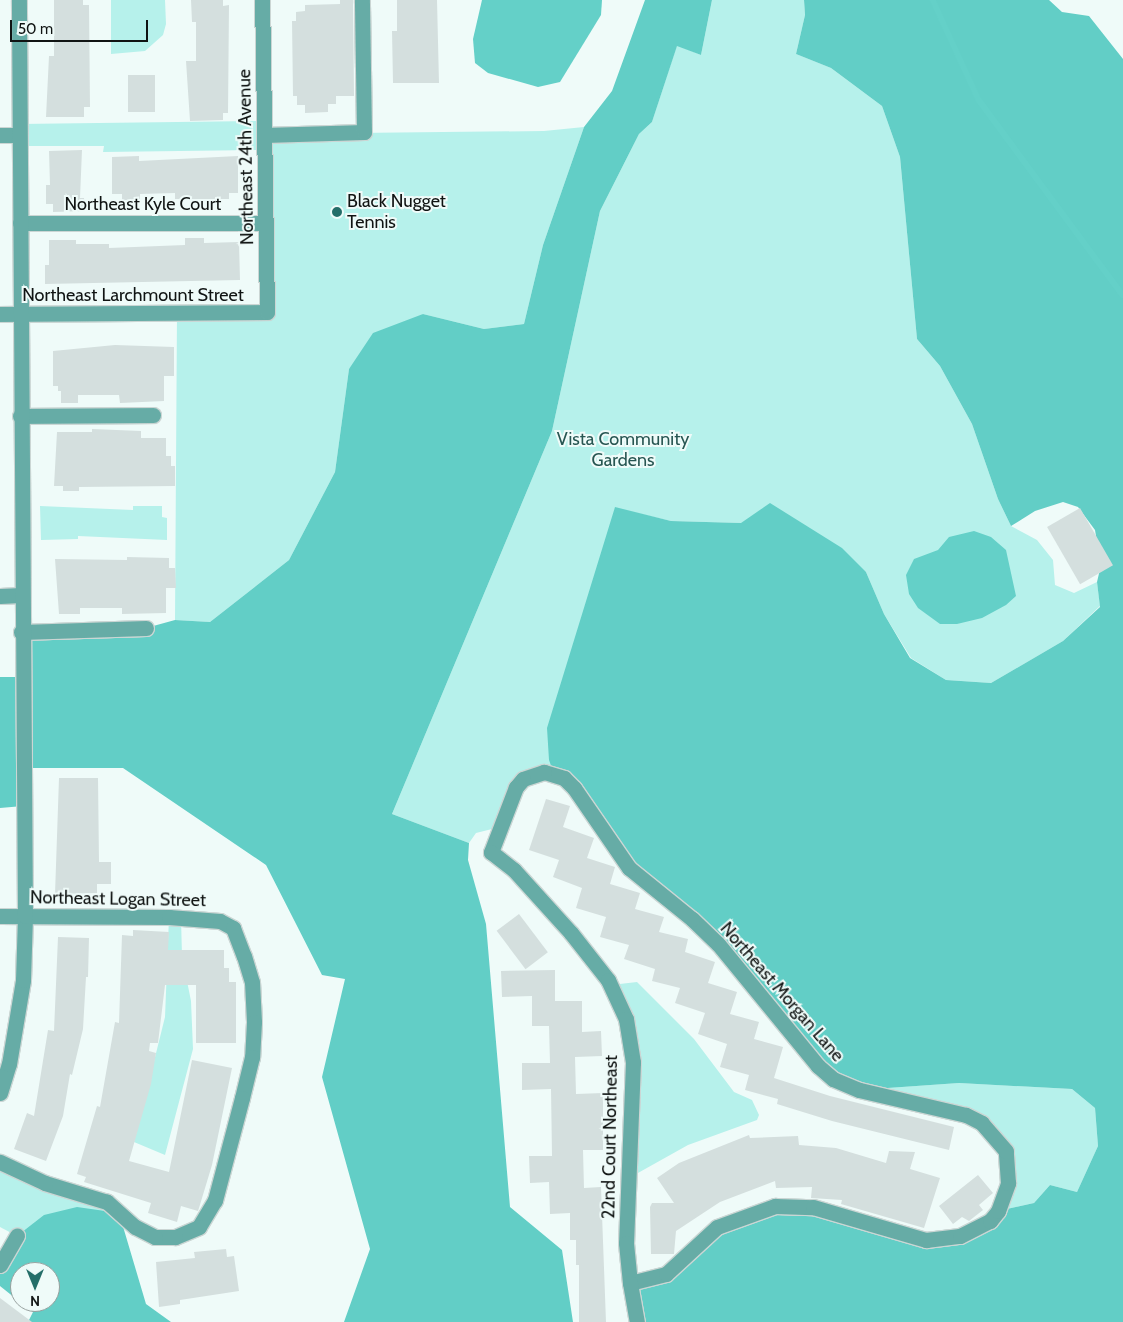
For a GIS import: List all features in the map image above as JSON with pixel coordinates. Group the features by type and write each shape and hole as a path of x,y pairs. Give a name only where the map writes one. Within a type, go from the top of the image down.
{"street":[{"path":"0,1093 9,1064 23,980 25,916 21,632 18,0"},
{"name":"Northeast 24th Avenue","path":"262,0 267,312"},
{"path":"264,135 364,132 362,0"},
{"path":"0,135 19,135"},
{"name":"Northeast Kyle Court","path":"20,223 266,223"},
{"name":"Northeast Larchmount Street","path":"0,314 267,312"},
{"path":"20,416 153,415"},
{"path":"0,596 21,596"},
{"path":"21,632 146,628"},
{"name":"Northeast Morgan Lane","path":"491,852 511,797 523,779 544,772 564,778 629,868 678,906 718,944 825,1072 859,1090 966,1115 982,1123 1006,1151 1008,1184 998,1211 990,1221 960,1236 926,1240 813,1207 775,1206 717,1227 666,1274 630,1283"},
{"name":"22nd Court Northeast","path":"491,852 514,870 571,933 608,980 626,1019 633,1062 626,1242 630,1283 637,1322"},
{"name":"Northeast Logan Street","path":"0,916 203,918 220,921 232,928 252,982 252,1057 215,1200 205,1221 199,1227 175,1237 155,1237 136,1227 107,1202 45,1183 0,1162"},
{"path":"0,1265 17,1236"}],"green space":[{"path":"111,0 165,0 166,24 163,35 145,51 111,54"},
{"name":"Vista Community Gardens","path":"712,0 804,0 805,15 796,54 831,68 882,106 900,157 917,339 940,366 972,424 998,499 1011,526 1037,540 1053,560 1055,585 1074,593 1097,582 1100,606 1063,641 991,683 946,680 911,658 884,614 866,572 741,523 671,521 615,508 554,774 533,774 492,829 476,833 469,843 392,814 552,431 600,211 639,134 652,122 677,45 701,55"},
{"path":"264,121 264,134 544,131 584,127 543,245 524,324 484,329 423,314 349,369 335,472 289,560 210,622 175,620 177,313 267,312 264,150 103,152 104,146 19,146 19,124"},
{"path":"40,506 133,510 133,506 162,506 162,517 167,518 167,540 78,536 78,539 41,540"},
{"path":"169,917 181,918 182,956 191,1001 193,1049 165,1155 134,1142 165,1017"},
{"path":"637,982 694,1039 734,1092 752,1100 759,1115 757,1120 688,1145 629,1178 633,1062 611,985"},
{"path":"959,1083 1072,1089 1095,1108 1098,1146 1077,1192 1050,1185 1034,1203 998,1211 1008,1168 982,1123 859,1090"},
{"path":"0,1162 119,1213 17,1236 0,1227"}],"shaded area":[{"path":"482,0 602,0 601,15 560,82 538,87 488,73 475,63 473,39"},
{"path":"645,0 712,0 701,55 677,46 652,122 639,134 600,211 552,431 392,814 469,843 468,860 486,924 510,1207 562,1250 573,1322 344,1322 370,1249 322,1077 345,979 322,975 266,865 123,768 23,768 23,806 0,808 0,677 22,677 21,632 146,628 175,620 210,622 289,560 335,472 349,369 373,333 423,314 484,329 524,324 543,245 584,127 612,91"},
{"path":"804,0 1049,0 1062,12 1089,16 1123,59 1123,1322 632,1322 630,1283 655,1278 696,1244 775,1206 942,1239 998,1211 1034,1203 1050,1185 1077,1192 1098,1146 1095,1108 1072,1089 959,1083 859,1090 845,1085 718,944 629,868 554,774 549,760 547,728 615,507 671,521 741,523 770,503 842,548 866,572 884,614 910,658 946,680 991,683 1063,641 1100,607 1097,582 1101,565 1095,530 1078,507 1063,502 1035,511 1011,526 998,499 972,424 940,366 917,339 900,157 882,106 831,68 796,54 805,15"},
{"path":"974,531 991,537 1006,550 1016,596 1006,605 982,618 957,624 940,624 918,608 909,594 906,575 914,559 938,550 949,537"},
{"path":"77,1207 119,1213 146,1304 171,1322 28,1322 33,1312 60,1312 60,1262 10,1262 10,1294 0,1286 0,1265 17,1236 44,1215"}],"building":[{"path":"54,0 83,0 83,5 89,5 90,107 84,107 84,117 46,117 49,56 54,56"},
{"path":"191,0 223,0 223,6 229,5 228,113 223,113 223,120 190,121 186,61 196,61 196,22 192,22"},
{"path":"340,0 353,0 354,96 336,96 336,104 328,104 328,112 305,113 305,105 297,105 297,96 293,96 292,21 296,21 296,12 305,11 305,5 340,4"},
{"path":"397,0 437,0 439,83 393,83 392,31 397,31"},
{"path":"128,75 155,75 155,112 128,112"},
{"path":"82,150 80,198 84,198 85,211 53,212 53,204 46,204 46,185 50,185 49,151"},
{"path":"139,156 139,161 238,156 238,193 229,193 229,199 175,199 175,193 140,194 140,200 122,200 122,194 112,194 112,157"},
{"path":"185,238 204,238 204,243 239,242 240,280 45,284 45,265 49,265 49,240 76,240 76,244 109,244 109,248 185,245"},
{"path":"115,345 174,347 174,376 164,376 164,401 120,403 119,395 78,395 78,403 61,403 61,391 58,391 58,386 53,386 53,351"},
{"path":"92,429 141,431 141,438 166,438 166,456 171,456 171,466 175,466 175,486 79,487 79,491 63,491 63,486 54,486 57,432 92,432"},
{"path":"1080,508 1113,565 1080,584 1047,527"},
{"path":"127,557 169,558 169,568 175,568 176,588 166,588 166,613 122,614 122,608 80,608 80,614 59,614 55,559 127,560"},
{"path":"59,778 98,778 99,862 111,862 111,884 97,884 97,893 55,894"},
{"path":"546,799 570,806 563,827 594,838 587,858 615,867 610,884 640,893 635,909 664,917 659,932 688,939 685,952 715,962 708,983 737,992 730,1014 759,1022 754,1039 783,1047 774,1078 830,1096 954,1127 949,1150 832,1121 777,1104 778,1099 745,1090 749,1075 720,1067 727,1044 698,1034 705,1013 675,1003 680,988 652,981 655,969 624,959 629,945 600,937 606,917 576,908 582,888 553,877 559,860 529,850"},
{"path":"519,914 548,952 526,969 497,931"},
{"path":"133,930 169,932 168,950 224,950 224,968 229,968 229,982 236,982 236,1043 196,1043 196,985 165,985 158,1043 150,1043 149,1051 156,1053 151,1084 129,1161 169,1172 192,1060 232,1068 212,1165 198,1211 181,1206 177,1222 148,1213 151,1203 84,1182 86,1177 77,1174 97,1106 100,1107 115,1022 119,1023 122,935 133,936"},
{"path":"58,937 89,938 88,977 86,977 83,1029 72,1075 70,1074 63,1116 46,1161 14,1149 27,1113 34,1116 48,1030 54,1031"},
{"path":"555,970 555,1001 582,1001 582,1032 601,1031 602,1056 575,1057 576,1094 603,1093 603,1150 583,1150 584,1188 601,1187 606,1322 579,1322 579,1265 576,1265 576,1240 570,1240 570,1213 550,1214 549,1182 530,1183 529,1156 552,1156 551,1089 522,1090 522,1063 550,1063 549,1026 532,1026 532,996 502,997 501,971"},
{"path":"749,1135 750,1138 798,1136 799,1145 836,1148 886,1163 889,1151 915,1152 910,1169 940,1178 924,1228 841,1204 842,1200 811,1198 812,1187 776,1188 775,1181 720,1202 676,1231 674,1254 651,1254 650,1207 652,1203 674,1203 657,1178 679,1163"},
{"path":"978,1175 993,1193 979,1205 983,1210 969,1221 962,1217 953,1224 939,1206"},
{"path":"226,1249 227,1257 234,1256 239,1291 180,1300 180,1304 159,1307 156,1262 195,1258 194,1252"},
{"path":"0,1298 10,1306 10,1312 19,1312 32,1322 0,1322"}],"waterway":[{"path":"933,0 979,100 1123,295"}],"place":[{"name":"Black Nugget Tennis","path":"337,212"}]}
